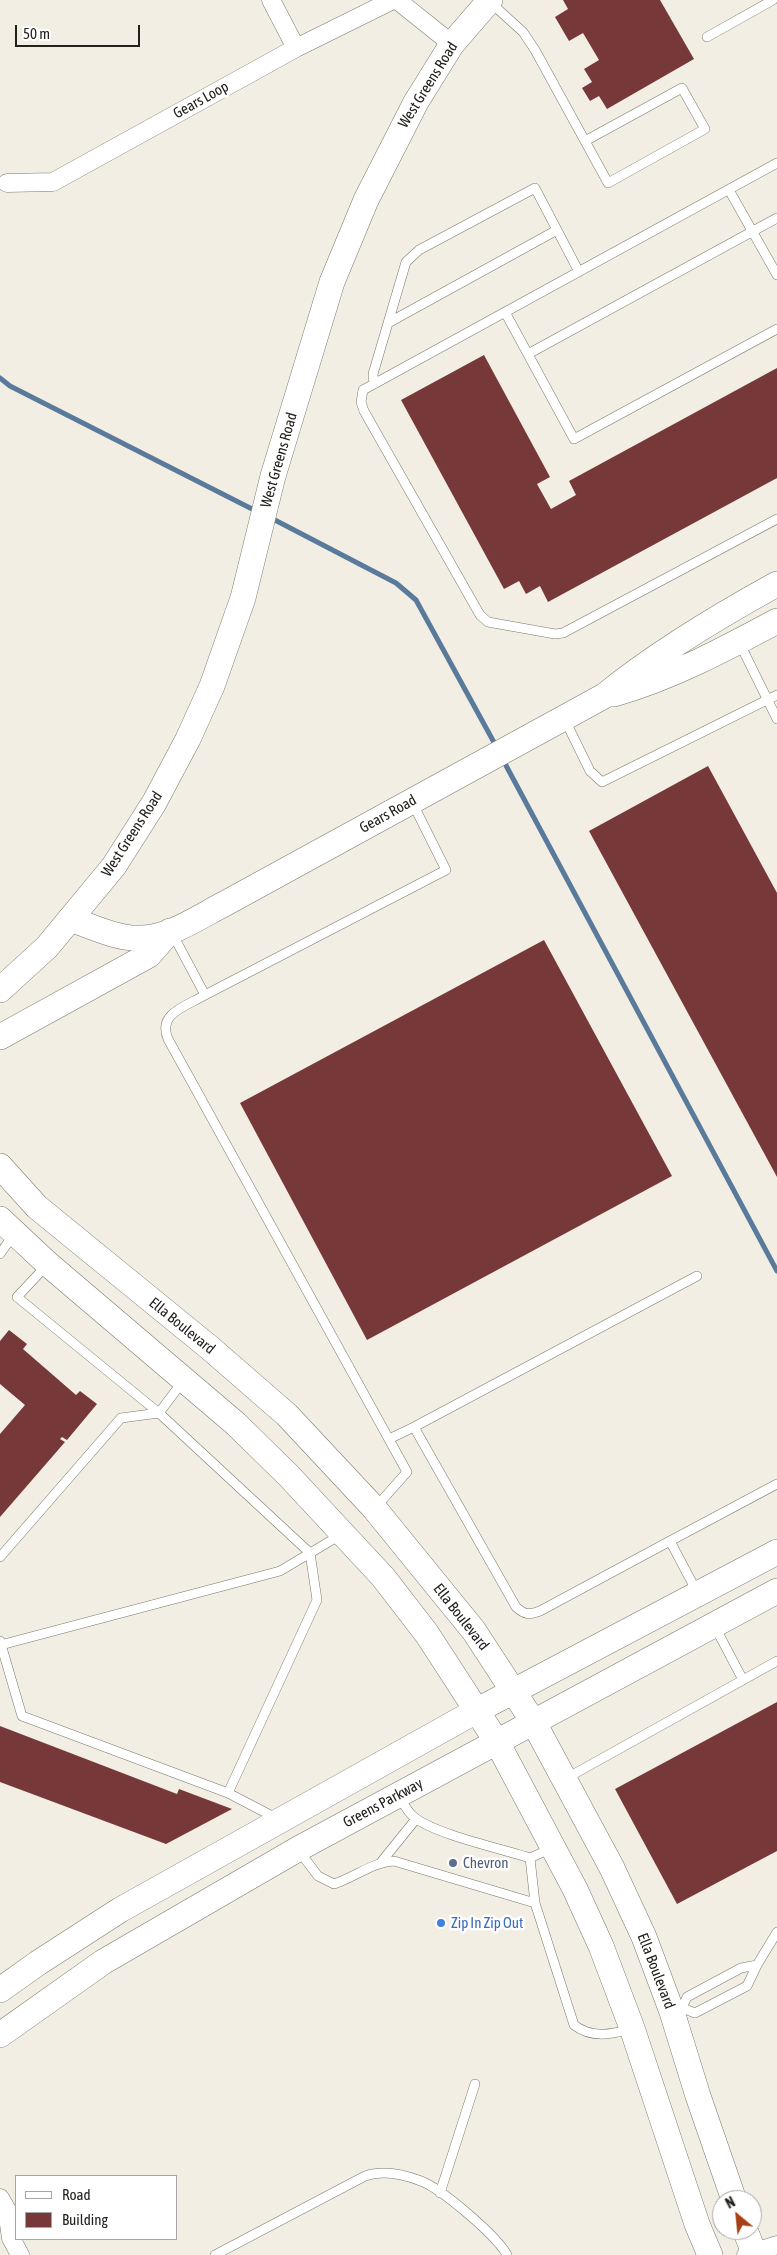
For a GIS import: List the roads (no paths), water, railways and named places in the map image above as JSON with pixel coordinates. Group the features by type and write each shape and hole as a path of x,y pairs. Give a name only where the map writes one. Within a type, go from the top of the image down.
{"main road":[{"name":"West Greens Road","path":"70,919 114,866 154,802 188,739 212,686 243,598 273,476 332,282 395,140 416,102 452,44 489,0"},
{"name":"Gears Road","path":"70,919 106,932 136,938 170,931 226,904 604,696 634,672 682,639 777,584"},
{"name":"Gears Road","path":"604,696 647,685 739,642 777,621"},
{"path":"0,990 47,947 70,919"},
{"name":"Gears Road","path":"0,1037 149,955 170,931"},
{"name":"Ella Boulevard","path":"0,1166 37,1207 210,1348 287,1415 374,1508 474,1631 534,1723 616,1877 644,1937 677,2010 698,2096 731,2190"},
{"path":"37,1207 7,1227 236,1424 344,1533 384,1577 424,1629 497,1742 553,1847 601,1946 632,2028 696,2224 710,2255"},
{"path":"184,1380 210,1348"},
{"path":"344,1533 374,1508"},
{"path":"0,1990 120,1910 476,1711 777,1552"},
{"name":"Greens Parkway","path":"0,2035 103,1962 298,1849 777,1591"},
{"path":"698,1595 714,1625"},
{"path":"281,1820 298,1849"},
{"path":"632,2028 677,2010"}],"street":[{"path":"271,0 296,48"},
{"name":"Gears Loop","path":"7,183 52,182 296,48 393,0"},
{"path":"397,0 452,44"},
{"path":"0,2198 7,2210 4,2238 20,2255"},
{"path":"750,2248 777,2245"}],"lane":[{"path":"489,0 524,32 608,184 705,129 682,88 585,141"},
{"path":"707,37 773,0"},
{"path":"777,164 363,390 361,402 364,411 480,615 488,622 555,634 563,633 777,518"},
{"path":"374,384 373,374 406,262 419,250 535,188 579,272"},
{"path":"729,190 777,275"},
{"path":"528,354 777,218"},
{"path":"388,323 558,230"},
{"path":"505,312 574,439 777,329"},
{"path":"739,642 777,719"},
{"path":"564,718 590,771 602,782 777,695"},
{"path":"374,1508 408,1472 164,1030 165,1021 172,1014 446,870 411,801"},
{"path":"170,931 206,995"},
{"path":"0,1254 7,1227"},
{"path":"48,1264 17,1297 159,1413 310,1553 317,1600 228,1792"},
{"path":"389,1439 697,1276"},
{"path":"0,1557 121,1418 159,1413 184,1380"},
{"path":"414,1427 516,1607 523,1613 531,1615 777,1484"},
{"path":"281,1820 228,1792 22,1716 1,1643 280,1571 344,1533"},
{"path":"670,1541 698,1595"},
{"path":"714,1625 743,1680"},
{"path":"565,1780 777,1661"},
{"path":"398,1795 416,1819 450,1833 530,1858 553,1847"},
{"path":"298,1849 318,1876 334,1884 350,1879 382,1861 416,1819"},
{"path":"530,1858 535,1903 574,2025 582,2031 612,2035 632,2028"},
{"path":"382,1861 394,1861 535,1903"},
{"path":"757,1964 741,1968 687,1997 677,2010 695,2014 747,1986 757,1964 777,1932"},
{"path":"440,2193 475,2084"},
{"path":"214,2255 378,2171 421,2181 440,2193 502,2246 507,2255"}],"waterway":[{"path":"0,378 10,386 256,511"},
{"path":"271,518 396,583 416,600 496,746"},
{"path":"502,758 777,1271"}],"place":[{"name":"Chevron","path":"453,1863"},
{"name":"Zip In Zip Out","path":"441,1923"}]}
